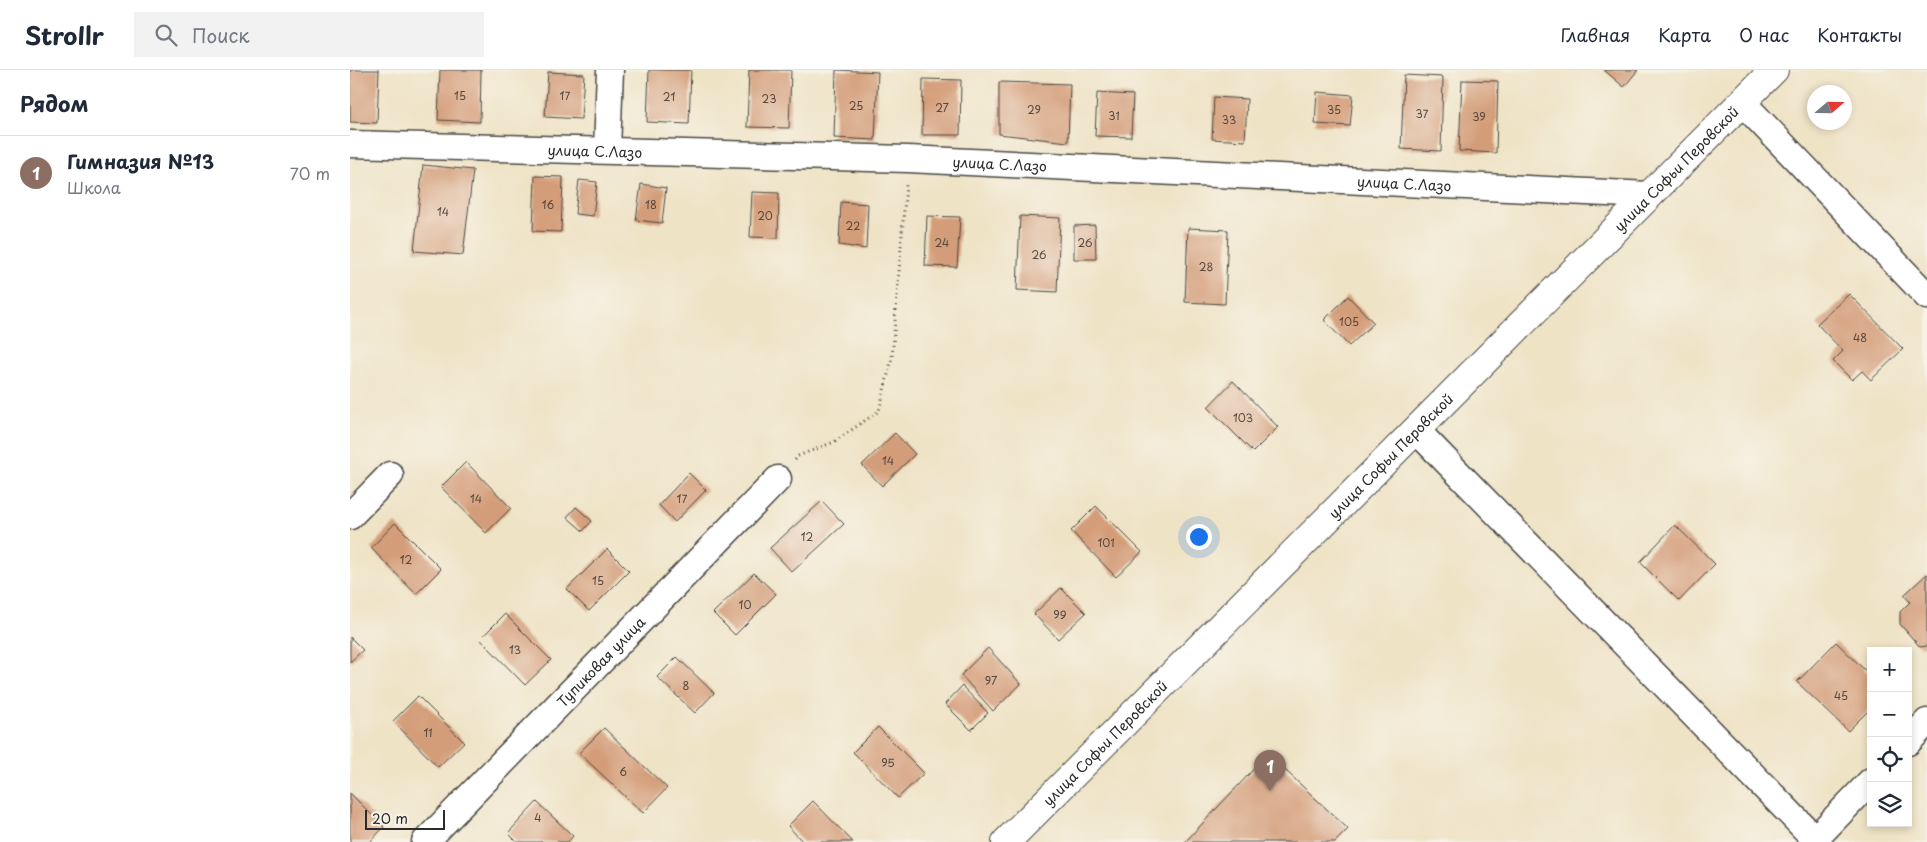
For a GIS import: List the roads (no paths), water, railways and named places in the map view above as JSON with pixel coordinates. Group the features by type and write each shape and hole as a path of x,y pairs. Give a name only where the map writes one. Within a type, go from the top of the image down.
{"main road":[{"name":"улица Софьи Перовской","path":"1006,842 1774,70"}],"street":[{"path":"607,150 610,70"},
{"path":"1742,102 1925,288"},
{"name":"улица С.Лазо","path":"350,144 908,159 1649,195"},
{"path":"1416,430 1817,841 1870,782"},
{"path":"350,516 390,475"},
{"name":"Тупиковая улица","path":"425,842 778,479"},
{"path":"1912,738 1927,722"}],"place":[{"name":"Гимназия №13","path":"1270,791"}]}
